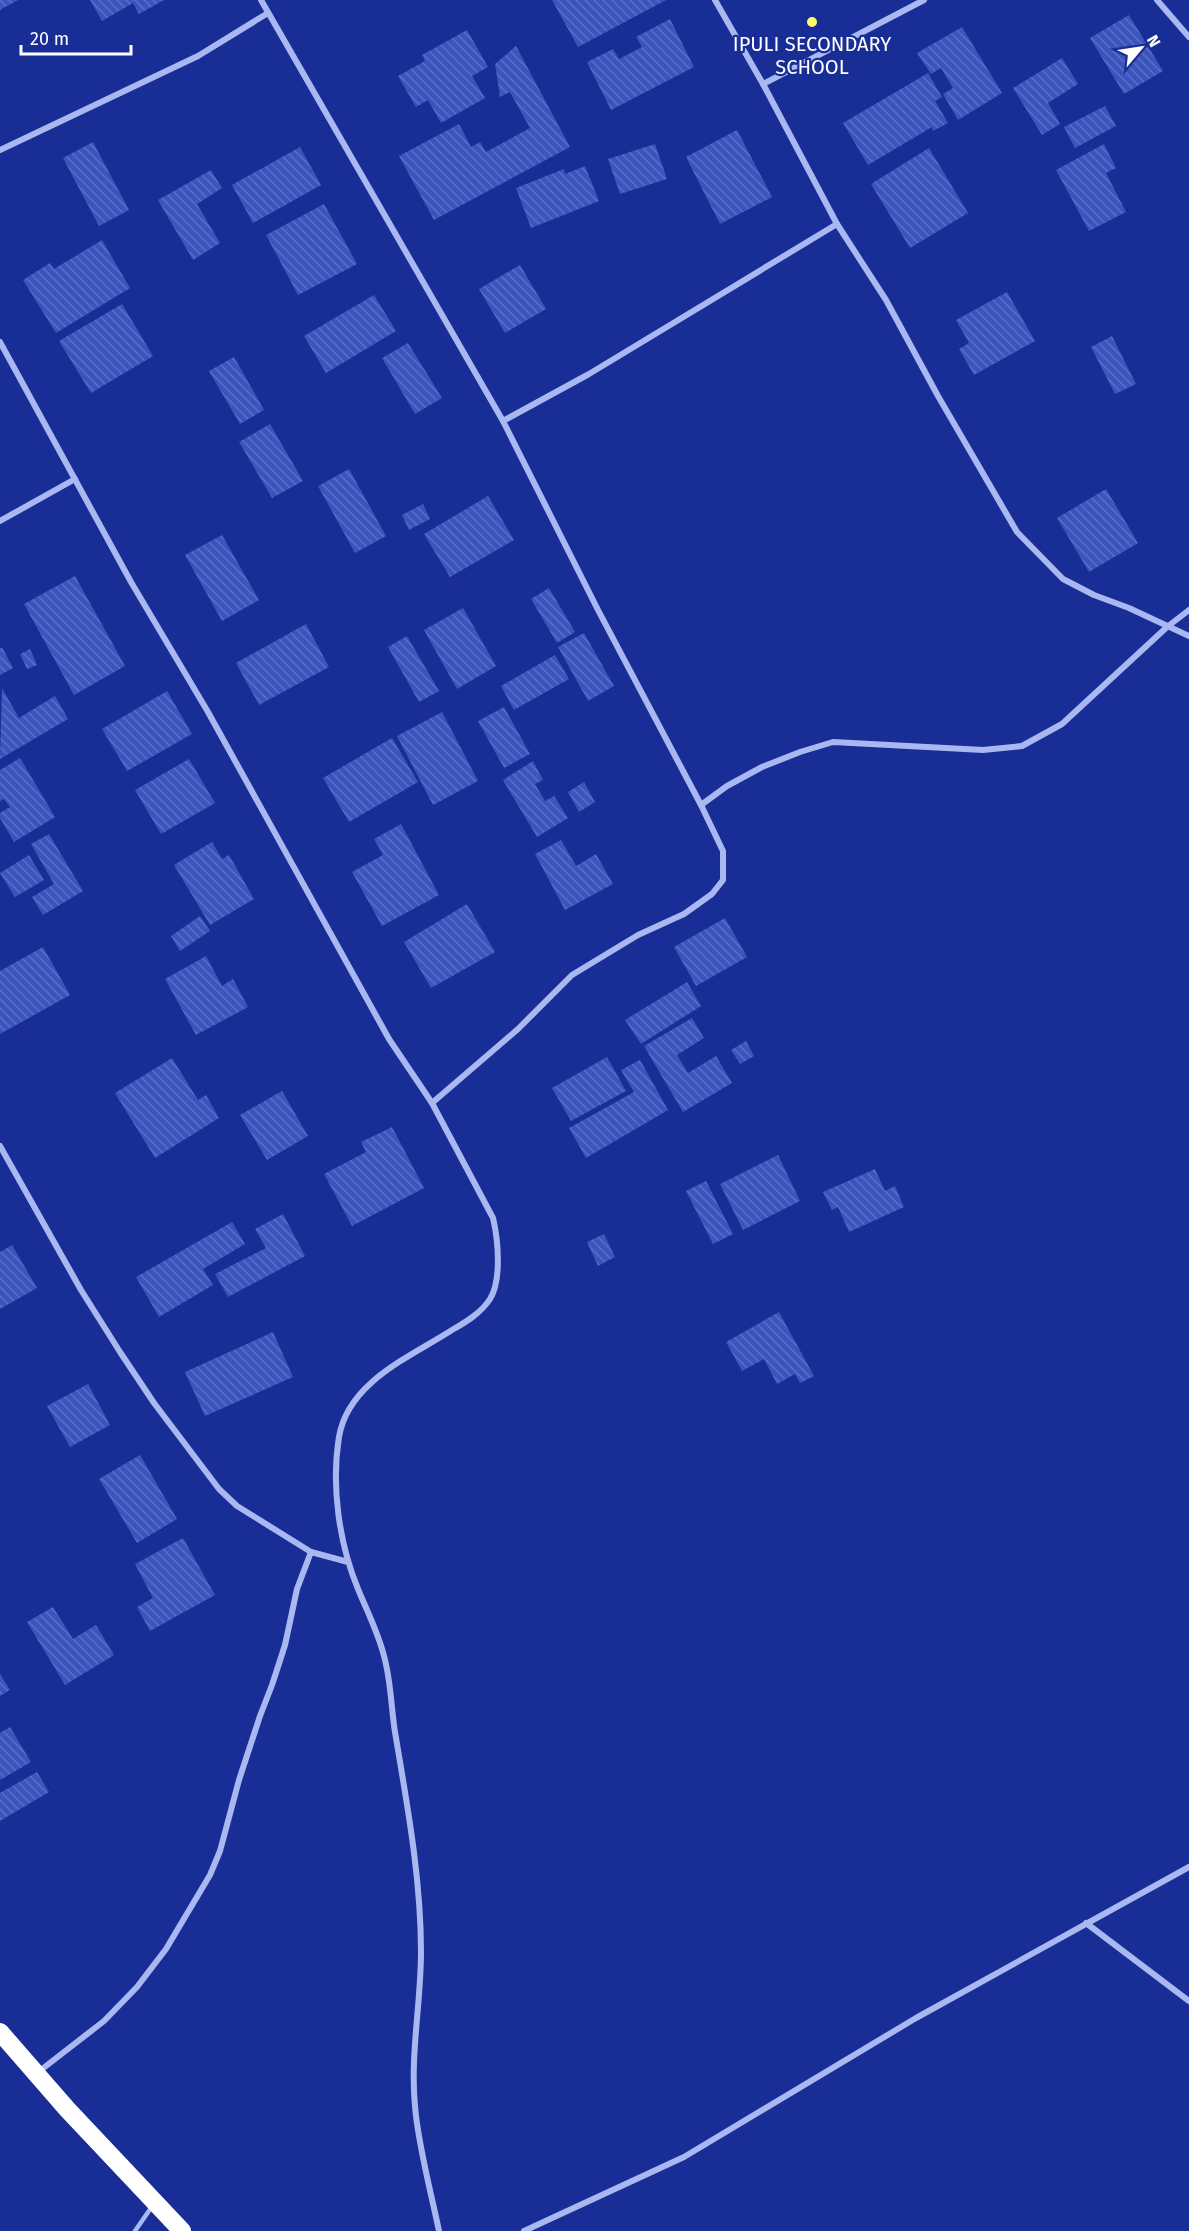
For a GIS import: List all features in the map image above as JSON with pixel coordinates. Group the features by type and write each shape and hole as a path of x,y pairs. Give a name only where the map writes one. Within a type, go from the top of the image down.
{"highway":[{"path":"0,2032 182,2231"}],"street":[{"path":"261,0 503,421 723,851 723,880 712,894 684,914 638,935 572,975 518,1029 432,1103"},
{"path":"715,0 763,84 837,224 886,300 938,396 1017,532 1063,579 1077,588 1130,608 1189,636"},
{"path":"763,84 924,0"},
{"path":"1157,0 1189,37"},
{"path":"0,150 198,56 268,13"},
{"path":"503,421 589,374 837,224"},
{"path":"0,342 389,1039 432,1103 493,1218 497,1234 498,1271 492,1297 471,1318 375,1380 359,1394 346,1413 339,1437 337,1492 341,1527 348,1562 378,1633 384,1656 405,1786 419,1894 420,2004 413,2086 415,2110 439,2231"},
{"path":"0,521 75,479"},
{"path":"701,805 727,786 762,767 833,742 983,750 1022,746 1062,724 1167,627 1189,610"},
{"path":"0,1146 81,1290 154,1403 219,1489 237,1506 311,1552 348,1562"},
{"path":"36,2074 104,2021 137,1987 166,1949 210,1875 220,1851 243,1769 279,1665 294,1599 311,1552"},
{"path":"524,2231 684,2157 916,2018 1189,1867"},
{"path":"1086,1923 1189,2001"}],"lane":[{"path":"135,2231 155,2203"}],"building":[{"path":"0,0 18,0 0,10"},
{"path":"90,0 164,0 139,14 133,3 102,21"},
{"path":"552,0 666,0 578,47"},
{"path":"1129,15 1163,71 1124,94 1090,38"},
{"path":"670,19 694,67 611,110 587,62 613,49 619,59 642,47 636,37"},
{"path":"962,27 1002,93 958,120 943,94 953,88 941,68 931,74 917,53"},
{"path":"467,30 488,67 472,76 485,98 441,123 428,100 416,107 398,76 425,61 422,55"},
{"path":"516,46 570,147 434,220 399,156 459,124 471,147 480,142 486,152 530,128 510,92 500,97 495,64"},
{"path":"1062,58 1078,84 1048,103 1060,124 1042,135 1013,88"},
{"path":"928,73 942,97 935,101 948,123 933,131 932,127 868,165 843,123"},
{"path":"1105,106 1116,126 1075,148 1064,127"},
{"path":"737,130 772,197 720,224 686,157"},
{"path":"93,142 129,210 99,226 63,158"},
{"path":"655,144 667,179 620,194 608,159"},
{"path":"1104,144 1116,168 1106,173 1126,212 1089,231 1056,170"},
{"path":"300,147 321,185 253,223 232,185"},
{"path":"929,148 968,213 910,248 871,184"},
{"path":"585,166 599,201 531,228 516,188 564,169 565,174"},
{"path":"211,170 222,188 197,204 220,243 193,260 158,200"},
{"path":"324,204 357,264 298,295 266,235"},
{"path":"102,240 130,288 56,333 23,280 50,263 54,269"},
{"path":"520,265 546,309 505,333 479,289"},
{"path":"1007,292 1035,341 974,375 959,349 969,343 956,320"},
{"path":"374,295 396,331 326,373 304,336"},
{"path":"122,304 153,356 91,393 59,341"},
{"path":"1112,336 1136,384 1115,394 1091,347"},
{"path":"408,343 442,398 415,414 382,358"},
{"path":"234,357 264,410 240,424 209,371"},
{"path":"270,424 303,481 272,498 239,442"},
{"path":"349,469 386,536 355,553 318,486"},
{"path":"1106,489 1138,543 1089,572 1057,518"},
{"path":"488,496 514,540 450,577 424,534"},
{"path":"423,504 430,519 409,530 402,515"},
{"path":"222,535 259,600 222,621 185,555"},
{"path":"75,576 125,666 74,695 24,604"},
{"path":"549,588 575,632 557,643 531,599"},
{"path":"463,608 496,666 457,689 424,630"},
{"path":"306,624 329,667 259,705 236,663"},
{"path":"584,633 614,686 588,701 558,647"},
{"path":"407,636 439,691 419,702 388,647"},
{"path":"2,647 13,668 0,675 0,649"},
{"path":"30,649 37,665 27,669 20,654"},
{"path":"555,655 569,679 514,710 501,686"},
{"path":"2,688 19,718 55,696 68,719 0,759"},
{"path":"167,691 192,734 127,771 102,729"},
{"path":"504,707 530,754 504,768 478,721"},
{"path":"442,712 478,781 433,805 397,736"},
{"path":"392,738 418,782 349,822 323,778"},
{"path":"20,758 55,817 14,842 0,818 0,813 10,807 4,799 0,801 0,770"},
{"path":"189,759 215,803 161,834 135,790"},
{"path":"533,761 543,780 535,784 545,801 554,796 568,818 537,837 503,780"},
{"path":"584,782 595,802 579,812 568,792"},
{"path":"401,824 439,895 382,926 352,872 383,855 374,839"},
{"path":"49,834 83,891 43,915 32,897 54,884 31,844"},
{"path":"561,840 576,866 596,854 613,884 565,910 535,854"},
{"path":"212,842 222,859 229,855 254,899 210,925 174,865"},
{"path":"29,855 44,880 15,897 0,873"},
{"path":"467,904 495,952 431,988 404,942"},
{"path":"200,916 210,931 180,951 171,936"},
{"path":"725,918 747,957 696,986 674,947"},
{"path":"43,947 70,995 0,1034 0,971"},
{"path":"206,956 222,986 233,979 248,1007 196,1035 165,979"},
{"path":"687,982 701,1006 641,1044 625,1020"},
{"path":"692,1018 704,1038 677,1055 688,1073 716,1056 732,1083 683,1112 644,1046"},
{"path":"746,1041 754,1056 740,1064 731,1050"},
{"path":"607,1057 626,1091 571,1121 552,1088"},
{"path":"172,1058 198,1100 206,1095 219,1118 155,1158 115,1093"},
{"path":"640,1060 668,1110 586,1158 569,1128 634,1092 621,1070"},
{"path":"282,1091 308,1136 267,1160 240,1115"},
{"path":"392,1127 424,1188 352,1226 324,1174 366,1152 361,1142"},
{"path":"778,1155 800,1201 743,1230 720,1184"},
{"path":"875,1169 885,1191 895,1186 904,1207 849,1232 838,1207 832,1210 823,1192"},
{"path":"706,1181 733,1234 713,1244 686,1191"},
{"path":"283,1214 305,1256 228,1297 215,1274 266,1248 255,1229"},
{"path":"232,1222 245,1244 203,1269 213,1285 159,1317 136,1277"},
{"path":"604,1234 615,1257 598,1266 587,1242"},
{"path":"12,1245 37,1288 0,1309 0,1252"},
{"path":"779,1312 814,1376 800,1383 795,1374 777,1384 764,1359 742,1371 726,1342"},
{"path":"273,1332 293,1377 205,1416 185,1372"},
{"path":"88,1384 110,1425 70,1447 47,1406"},
{"path":"140,1455 177,1519 137,1543 99,1479"},
{"path":"183,1538 215,1595 150,1631 137,1607 153,1598 135,1564"},
{"path":"53,1607 73,1639 96,1625 114,1655 65,1685 27,1622"},
{"path":"0,1674 10,1690 0,1696"},
{"path":"10,1727 31,1762 0,1780 0,1733"},
{"path":"37,1772 49,1792 0,1821 0,1793"}],"place":[{"name":"IPULI SECONDARY SCHOOL","path":"812,22"}]}
